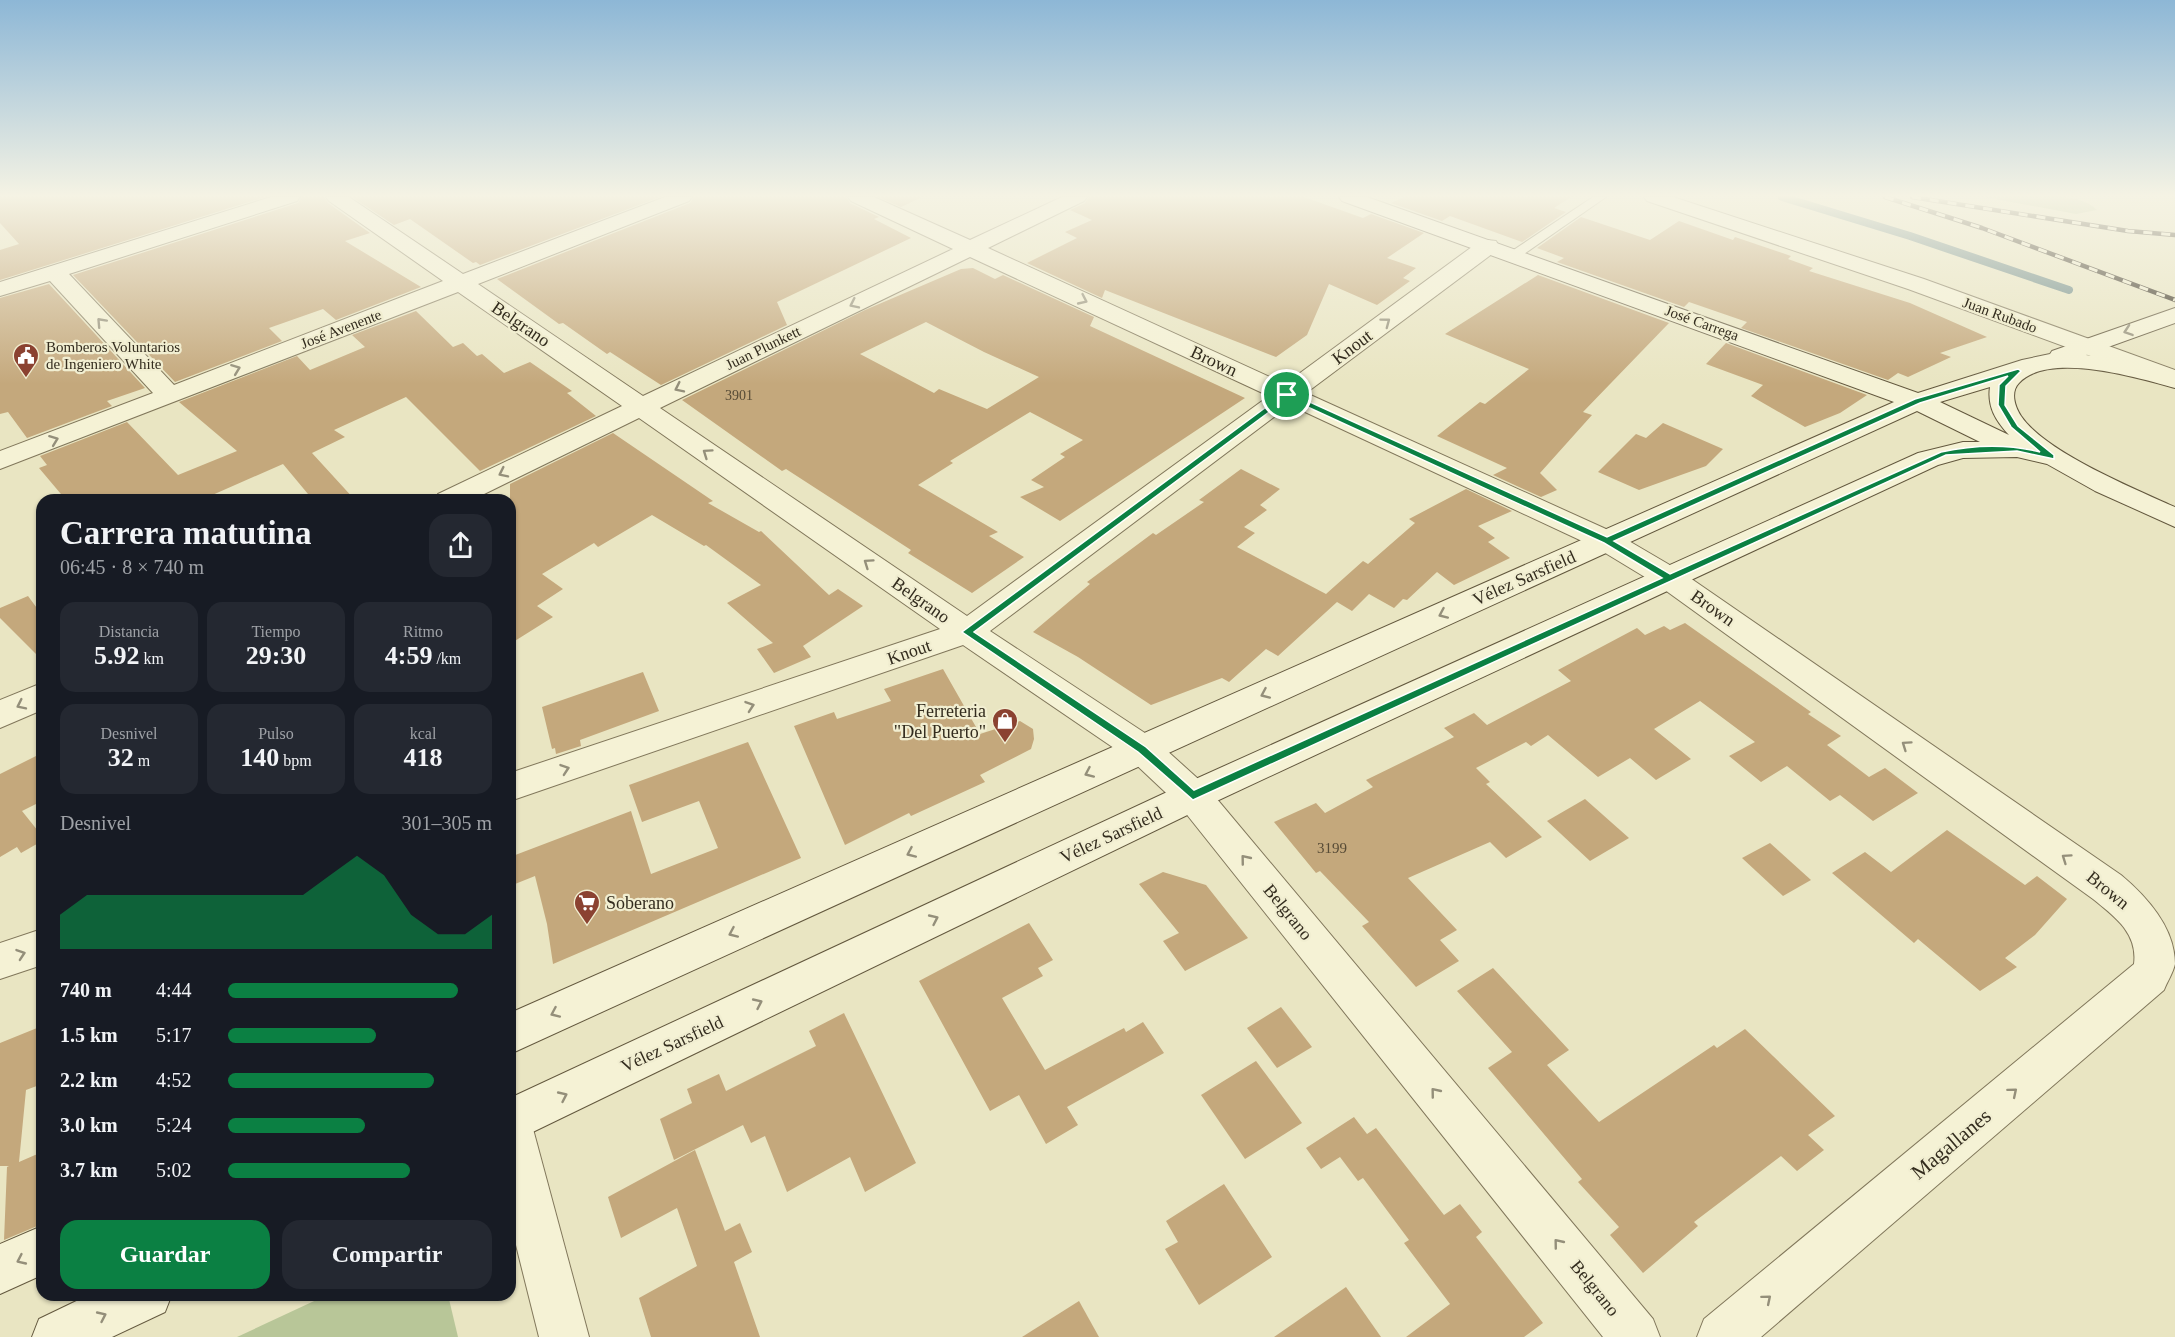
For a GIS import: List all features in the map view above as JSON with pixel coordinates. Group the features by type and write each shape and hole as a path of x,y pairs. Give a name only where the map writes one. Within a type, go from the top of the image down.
{"street":[{"path":"0,289 93,259"},
{"name":"Belgrano","path":"427,259 1142,750 1193,796 1635,1337"},
{"name":"José Avenente","path":"0,461 518,259"},
{"name":"Juan Plunkett","path":"460,494 946,259"},
{"name":"Brown","path":"995,259 1607,541 1669,578 2107,886 2130,906 2146,925 2153,940"},
{"name":"Knout","path":"516,785 967,632 1470,259"},
{"name":"José Carrega","path":"1522,259 1917,401 2017,449 2051,457"},
{"name":"Juan Rubado","path":"1845,259 2087,345 2175,380"},
{"path":"54,272 169,395"},
{"path":"2045,363 2087,345 2172,316"},
{"path":"2172,316 2158,340 2161,356 2175,373"},
{"path":"2045,363 2084,361 2130,367 2175,380"},
{"name":"Vélez Sarsfield","path":"516,1031 1917,401 2045,363"},
{"path":"2018,371 2002,385 2002,405 2015,427 2051,457 2175,518"},
{"name":"Vélez Sarsfield","path":"516,1118 1193,796 1928,459 1963,450 2017,449"},
{"path":"2089,476 2135,493 2175,502"},
{"path":"0,715 36,698"},
{"name":"Magallanes","path":"1722,1337 2150,977 2156,966 2157,953 2153,940"},
{"path":"0,961 36,949"},
{"path":"516,1152 564,1337"},
{"path":"0,1269 36,1253"},
{"path":"57,1337 132,1301"}],"green space":[{"path":"314,1301 449,1301 458,1337 237,1337"}],"building":[{"path":"0,259 66,259 0,280"},
{"path":"122,259 375,259 421,287 336,320 323,309 269,328 282,341 175,382 73,275"},
{"path":"468,259 495,259 480,265"},
{"path":"547,259 866,259 777,302 787,325 661,385 610,352 607,354 563,323 559,324 497,279"},
{"path":"1034,259 1391,259 1416,268 1403,278 1410,281 1377,305 1329,284 1307,335 1276,357 1105,290 1102,298 1027,263"},
{"path":"1562,259 1789,259 1813,268 1809,271 1910,303 1987,337 1940,353 1951,357 1908,377 1898,373 1888,380 1741,328 1747,322 1689,302 1684,307 1557,262"},
{"path":"973,268 995,279 1003,275 1094,317 1090,326 1245,398 1060,521 1020,497 1044,487 1031,480 1065,457 1060,454 1083,440 1030,412 950,461 953,463 918,485 998,532 989,536 1024,557 972,593 908,553 911,550 786,469 782,471 682,400 865,310 961,269","holes":["926,322 1039,377 987,409 939,389 934,393 860,354"]},
{"path":"1538,275 1669,323 1583,412 1592,415 1540,473 1557,490 1541,497 1493,475 1507,468 1437,436 1480,402 1485,404 1529,369 1445,334"},
{"path":"49,284 145,388 107,401 112,406 27,438 8,412 0,414 0,298"},
{"path":"416,311 453,347 463,343 477,356 482,354 504,373 530,362 572,391 567,393 596,416 480,471 406,397 334,430 345,437 312,453 350,494 308,494 283,464 215,494 61,494 39,468 47,465 40,456 127,422 178,475 237,451 179,402 297,356 310,370 365,347 352,335"},
{"path":"1726,343 1867,395 1840,413 1805,427 1751,396 1763,385 1706,364"},
{"path":"1663,423 1723,449 1706,466 1639,490 1598,472 1636,434 1646,438"},
{"path":"613,433 713,501 708,503 759,532 761,531 829,595 838,589 863,606 803,646 811,657 774,673 757,649 773,643 727,603 761,585 706,545 704,546 652,515 598,547 594,543 542,574 563,589 537,606 553,617 516,640 516,494 510,494 510,484"},
{"path":"1241,469 1280,489 1260,505 1267,510 1244,527 1255,533 1237,547 1326,594 1363,561 1368,564 1415,523 1409,519 1466,489 1512,511 1478,526 1495,538 1488,542 1510,558 1454,585 1437,572 1407,600 1403,599 1394,608 1369,594 1352,611 1337,602 1278,656 1266,649 1229,682 1222,678 1151,705 1078,657 1033,632 1090,584 1087,582 1153,533 1156,535 1204,502 1199,500"},
{"path":"28,596 36,607 36,654 0,618 0,608"},
{"path":"1685,623 1811,712 1808,714 1841,736 1827,745 1869,777 1885,768 1918,793 1873,821 1840,795 1830,801 1787,766 1761,782 1729,756 1755,742 1700,701 1654,729 1691,759 1656,780 1630,758 1598,777 1548,735 1531,746 1526,742 1476,768 1490,782 1486,784 1542,837 1506,858 1490,842 1408,878 1457,930 1440,940 1459,961 1416,987 1362,926 1369,922 1320,871 1316,873 1274,822 1316,803 1325,813 1373,787 1366,780 1454,737 1444,728 1474,713 1487,725 1571,681 1558,670 1637,628 1645,635 1664,626 1670,630"},
{"path":"943,669 980,734 1020,721 1033,729 1034,739 1031,749 980,775 985,782 911,816 909,813 845,845 794,726 834,712 837,719 891,701 884,689"},
{"path":"643,672 659,711 580,740 581,746 556,754 555,748 552,749 542,707"},
{"path":"748,742 801,858 553,964 547,924 535,876 516,884 516,855 631,811 651,874 718,848 699,801 642,822 629,785"},
{"path":"36,756 36,804 22,811 36,828 36,844 21,853 17,847 0,857 0,774"},
{"path":"1585,799 1629,838 1590,861 1547,821"},
{"path":"1947,830 2025,885 2037,876 2067,899 2035,935 2005,958 2017,967 1980,991 1918,939 1914,943 1832,873 1865,852 1891,872"},
{"path":"1770,843 1811,880 1783,896 1742,858"},
{"path":"1163,872 1206,885 1248,938 1185,971 1163,941 1179,933 1139,884"},
{"path":"1029,923 1053,960 1038,968 1043,976 1002,998 1045,1070 1124,1028 1126,1032 1143,1022 1164,1053 1067,1107 1078,1125 1046,1144 1019,1095 990,1111 919,981"},
{"path":"1493,968 1569,1050 1547,1065 1599,1122 1714,1045 1717,1048 1745,1029 1835,1116 1808,1135 1824,1150 1797,1171 1781,1156 1694,1222 1698,1226 1643,1273 1610,1235 1619,1227 1578,1182 1582,1179 1488,1068 1512,1052 1457,991"},
{"path":"1281,1007 1312,1047 1277,1068 1247,1028"},
{"path":"844,1013 916,1163 865,1192 850,1157 787,1192 765,1136 751,1143 743,1125 674,1160 660,1119 692,1103 687,1089 719,1074 726,1091 816,1046 809,1031"},
{"path":"36,1028 36,1086 26,1090 19,1162 36,1155 36,1227 4,1240 7,1167 9,1166 0,1166 0,1043"},
{"path":"1256,1061 1302,1123 1245,1159 1201,1095"},
{"path":"1354,1117 1367,1134 1376,1128 1444,1215 1460,1204 1482,1232 1476,1237 1543,1323 1524,1337 1406,1337 1450,1304 1404,1243 1409,1240 1363,1178 1358,1181 1340,1157 1321,1169 1306,1148"},
{"path":"695,1150 725,1231 740,1223 752,1252 734,1262 760,1337 651,1337 639,1298 697,1266 677,1208 621,1238 608,1197"},
{"path":"1224,1184 1272,1257 1199,1305 1165,1249 1178,1242 1166,1221"},
{"path":"1346,1287 1381,1337 1274,1337"},
{"path":"1079,1301 1099,1337 1022,1337"}],"waterway":[{"path":"1979,259 2069,290"}],"railway":[{"path":"2066,259 2175,300"}],"place":[{"name":"Bomberos Voluntarios de Ingeniero White","path":"26,379"},
{"name":"Ferreteria \"Del Puerto\"","path":"1005,744"},
{"name":"Soberano","path":"587,926"}],"route":[{"path":"1287,395 967,632 1142,750 1193,796 1669,578 1607,541 1917,401 2018,371 2002,385 2002,405 2015,427 2051,457 2017,449 1963,450 1944,453 1669,578 1607,541 1287,395"}]}
